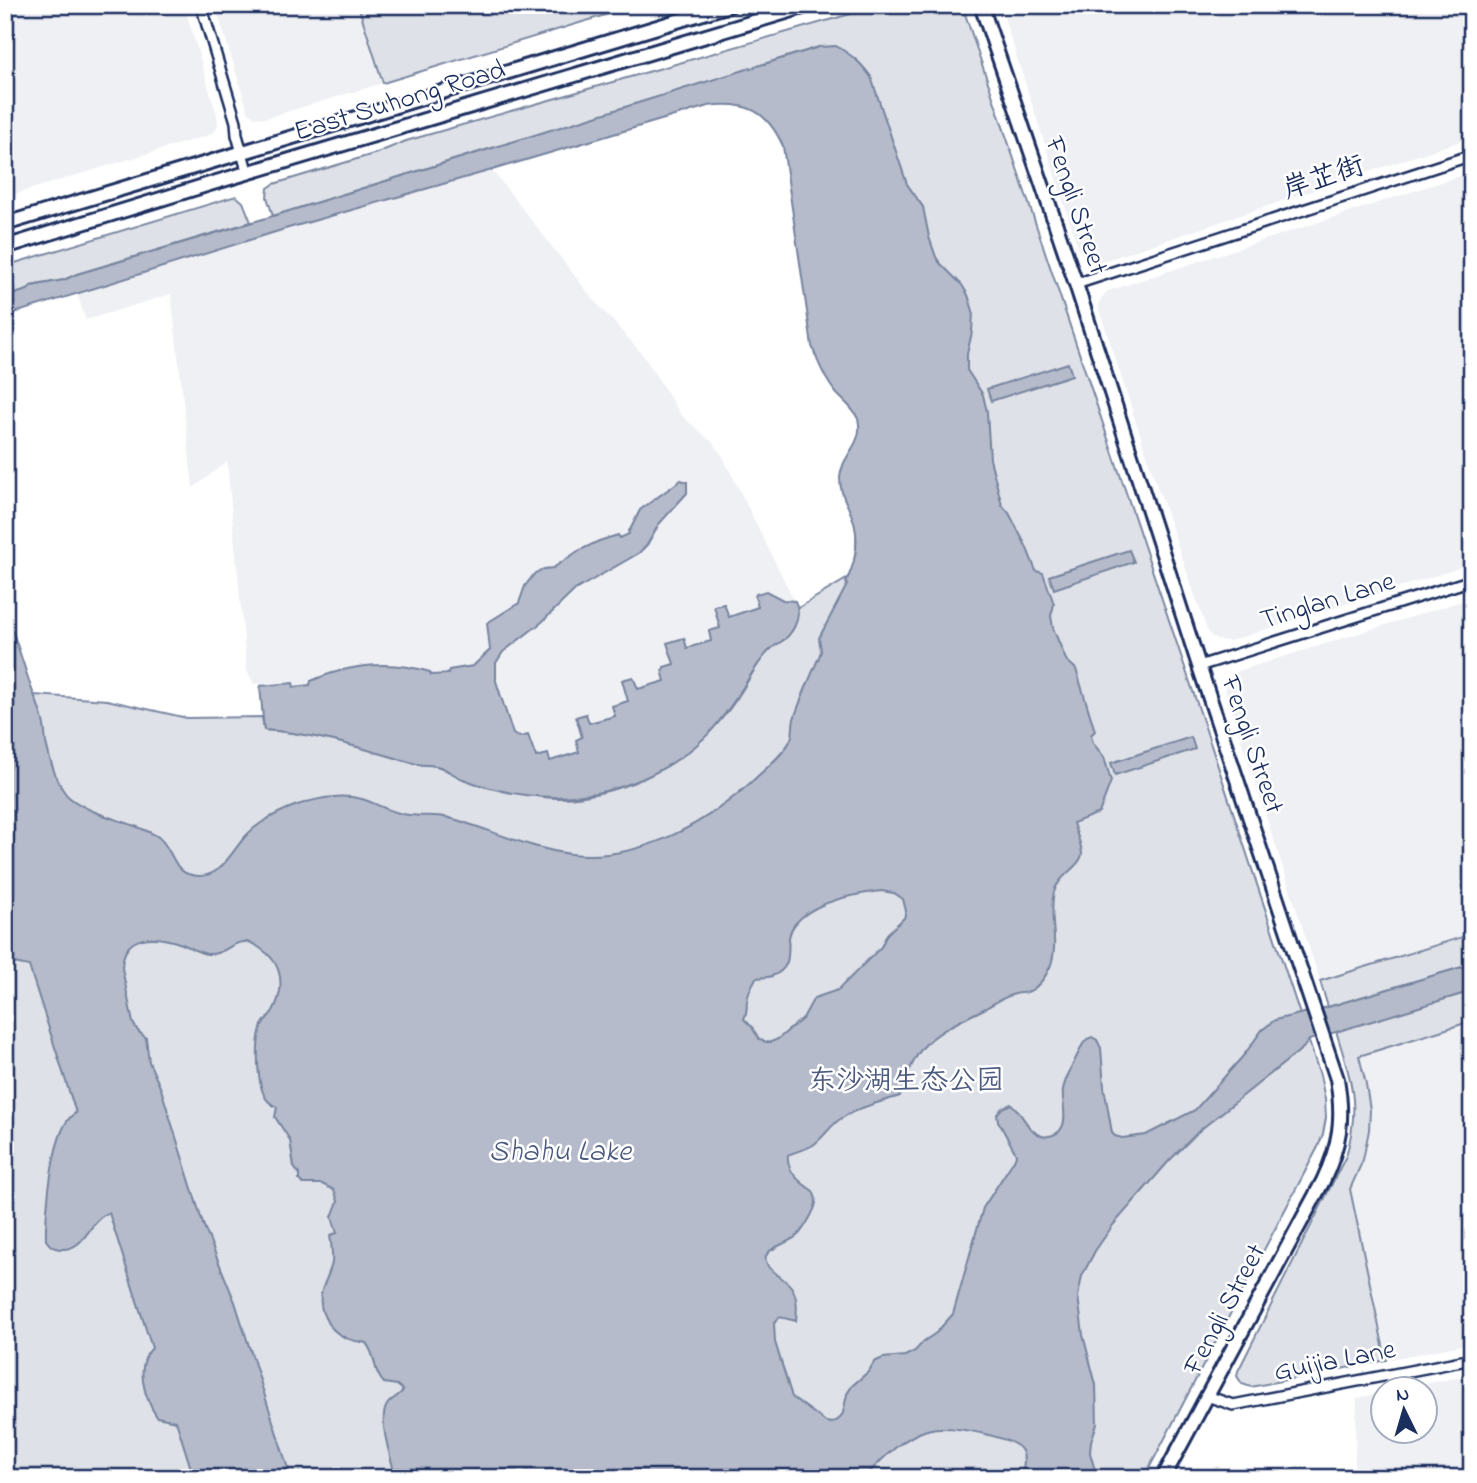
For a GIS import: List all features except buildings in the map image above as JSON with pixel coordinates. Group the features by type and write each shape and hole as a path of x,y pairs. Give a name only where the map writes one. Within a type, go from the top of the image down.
{"main road":[{"name":"East Suhong Road","path":"5,224 730,5"},
{"name":"East Suhong Road","path":"5,247 810,5"},
{"name":"Fengli Street","path":"981,5 1076,284 1199,666 1337,1079 1341,1102 1341,1123 1333,1160 1163,1478"}],"street":[{"path":"201,5 236,122 248,173"},
{"name":"岸芷街","path":"1076,284 1472,155"},
{"name":"Tinglan Lane","path":"1199,666 1472,580"},
{"name":"Guijia Lane","path":"1207,1396 1233,1405 1472,1359"}],"shaded area":[{"path":"5,5 184,5 217,115 218,125 215,131 5,197"},
{"path":"215,5 358,5 383,83 266,118 255,117 248,111"},
{"path":"1000,5 1472,5 1472,137 1104,261 1090,260 1079,250"},
{"path":"492,170 593,299 643,355 681,415 713,443 722,455 798,608 612,790 264,730 260,683 254,684 247,671 227,462 193,488 171,294 86,320 77,294 285,229"},
{"path":"1472,172 1472,564 1230,641 1217,640 1207,630 1152,471 1099,302 1106,292 1111,290"},
{"path":"1472,598 1472,934 1320,981 1225,684 1238,671"},
{"path":"1472,1021 1472,1343 1386,1360 1350,1189 1363,1160 1370,1110 1358,1055"},
{"path":"1472,1375 1472,1478 1354,1478 1357,1398 1368,1396 1368,1444 1438,1444 1438,1381"}],"green space":[{"path":"358,5 638,5 383,83"},
{"name":"东沙湖生态公园","path":"882,5 962,5 1206,730 1320,1075 1325,1099 1326,1118 1318,1147 1144,1478 5,1478 5,733 34,695 107,700 187,718 262,717 264,730 339,742 415,764 440,767 473,782 543,797 583,796 609,791 646,777 690,750 715,726 737,699 766,653 790,633 798,608 848,578 853,567 856,549 871,77 854,59 843,53 819,47 273,216 267,197 268,188 406,141"},
{"path":"236,196 243,202 251,222 64,280 31,286 28,290 5,297 5,266"},
{"path":"1472,934 1472,964 1328,1007 1320,981"},
{"path":"1472,991 1472,1021 1359,1056 1370,1110 1369,1130 1363,1160 1350,1189 1386,1360 1251,1387 1242,1384 1237,1376 1238,1371 1346,1156 1353,1122 1352,1093 1336,1031"}],"water":[{"name":"Shahu Lake","path":"836,46 855,59 871,77 907,184 923,207 936,257 968,295 973,311 967,370 983,395 987,412 990,459 1002,505 1026,546 1036,571 1043,573 1054,604 1051,616 1053,628 1066,660 1076,669 1095,731 1091,735 1093,743 1104,757 1111,781 1099,813 1073,823 1082,854 1078,863 1060,881 1054,892 1053,958 1039,984 1028,992 1004,998 940,1033 926,1044 917,1056 900,1096 849,1114 813,1145 788,1155 792,1172 813,1191 816,1198 812,1215 800,1233 771,1250 766,1256 768,1265 789,1284 796,1300 796,1321 780,1317 774,1323 775,1342 792,1397 826,1422 838,1420 843,1413 847,1394 874,1362 883,1358 905,1356 915,1351 953,1314 983,1208 1016,1155 997,1114 1011,1104 1037,1134 1046,1136 1059,1132 1064,1121 1064,1086 1087,1039 1092,1037 1097,1040 1101,1048 1112,1133 1122,1138 1146,1135 1195,1110 1244,1055 1262,1030 1275,1020 1472,964 1472,991 1309,1040 1303,1048 1200,1130 1113,1225 1082,1276 1078,1296 1083,1335 1096,1385 1097,1424 1090,1453 1094,1467 1102,1478 1022,1478 1024,1457 1017,1446 984,1434 940,1428 922,1432 904,1441 864,1478 396,1478 386,1441 384,1412 387,1405 403,1390 397,1385 384,1383 366,1343 338,1333 328,1323 322,1311 322,1290 332,1263 330,1235 337,1233 332,1217 338,1201 334,1190 322,1184 303,1184 299,1180 290,1140 275,1117 277,1107 268,1101 261,1086 258,1066 259,1035 278,998 280,979 277,966 266,952 250,943 237,943 220,952 207,954 162,939 135,942 124,956 122,968 133,1023 146,1038 149,1062 161,1089 203,1224 235,1302 291,1478 194,1478 176,1421 157,1417 145,1392 144,1364 152,1348 109,1213 97,1221 82,1240 69,1248 55,1248 46,1240 49,1191 56,1151 68,1120 76,1113 29,966 14,963 5,956 5,909 10,907 5,893 5,610 42,716 52,765 66,794 80,805 157,836 166,845 178,867 188,874 207,875 215,871 250,832 278,813 305,802 337,797 362,799 402,814 447,817 556,852 597,855 624,851 674,835 720,807 768,767 790,741 794,719 821,651 819,638 847,585 855,555 855,528 840,478 844,462 856,442 858,419 829,383 812,346 783,146 762,116 734,105 708,106 285,229 5,316 5,297 28,290 31,286 64,280 819,47","holes":["881,891 894,893 903,899 906,911 904,918 887,934 881,947 838,990 814,998 803,1018 778,1039 771,1042 759,1039 744,1019 748,995 756,978 772,976 785,966 789,938 795,924 812,910 835,900"]},
{"path":"1068,363 1072,375 991,401 987,389"},
{"path":"681,480 687,482 687,493 659,524 639,553 575,590 542,622 503,652 496,663 496,681 513,734 520,737 528,735 536,757 548,754 550,761 579,752 576,740 582,737 576,717 586,714 589,723 615,716 612,706 628,701 622,680 633,677 638,689 665,681 662,670 674,664 667,643 684,638 687,648 711,641 709,631 720,628 714,606 724,604 729,617 758,607 756,594 766,591 783,600 795,601 798,616 789,635 764,657 719,722 680,758 644,778 600,792 577,796 531,796 485,787 437,766 416,764 321,738 264,730 260,686 293,683 294,687 310,685 311,681 326,675 370,666 415,668 430,672 431,675 448,674 449,670 473,666 490,650 487,623 519,603 525,586 535,573 553,568 599,541 629,534 628,531 640,510"},
{"path":"1129,550 1134,562 1054,589 1049,576"},
{"path":"1191,737 1195,749 1115,775 1111,763"}]}
